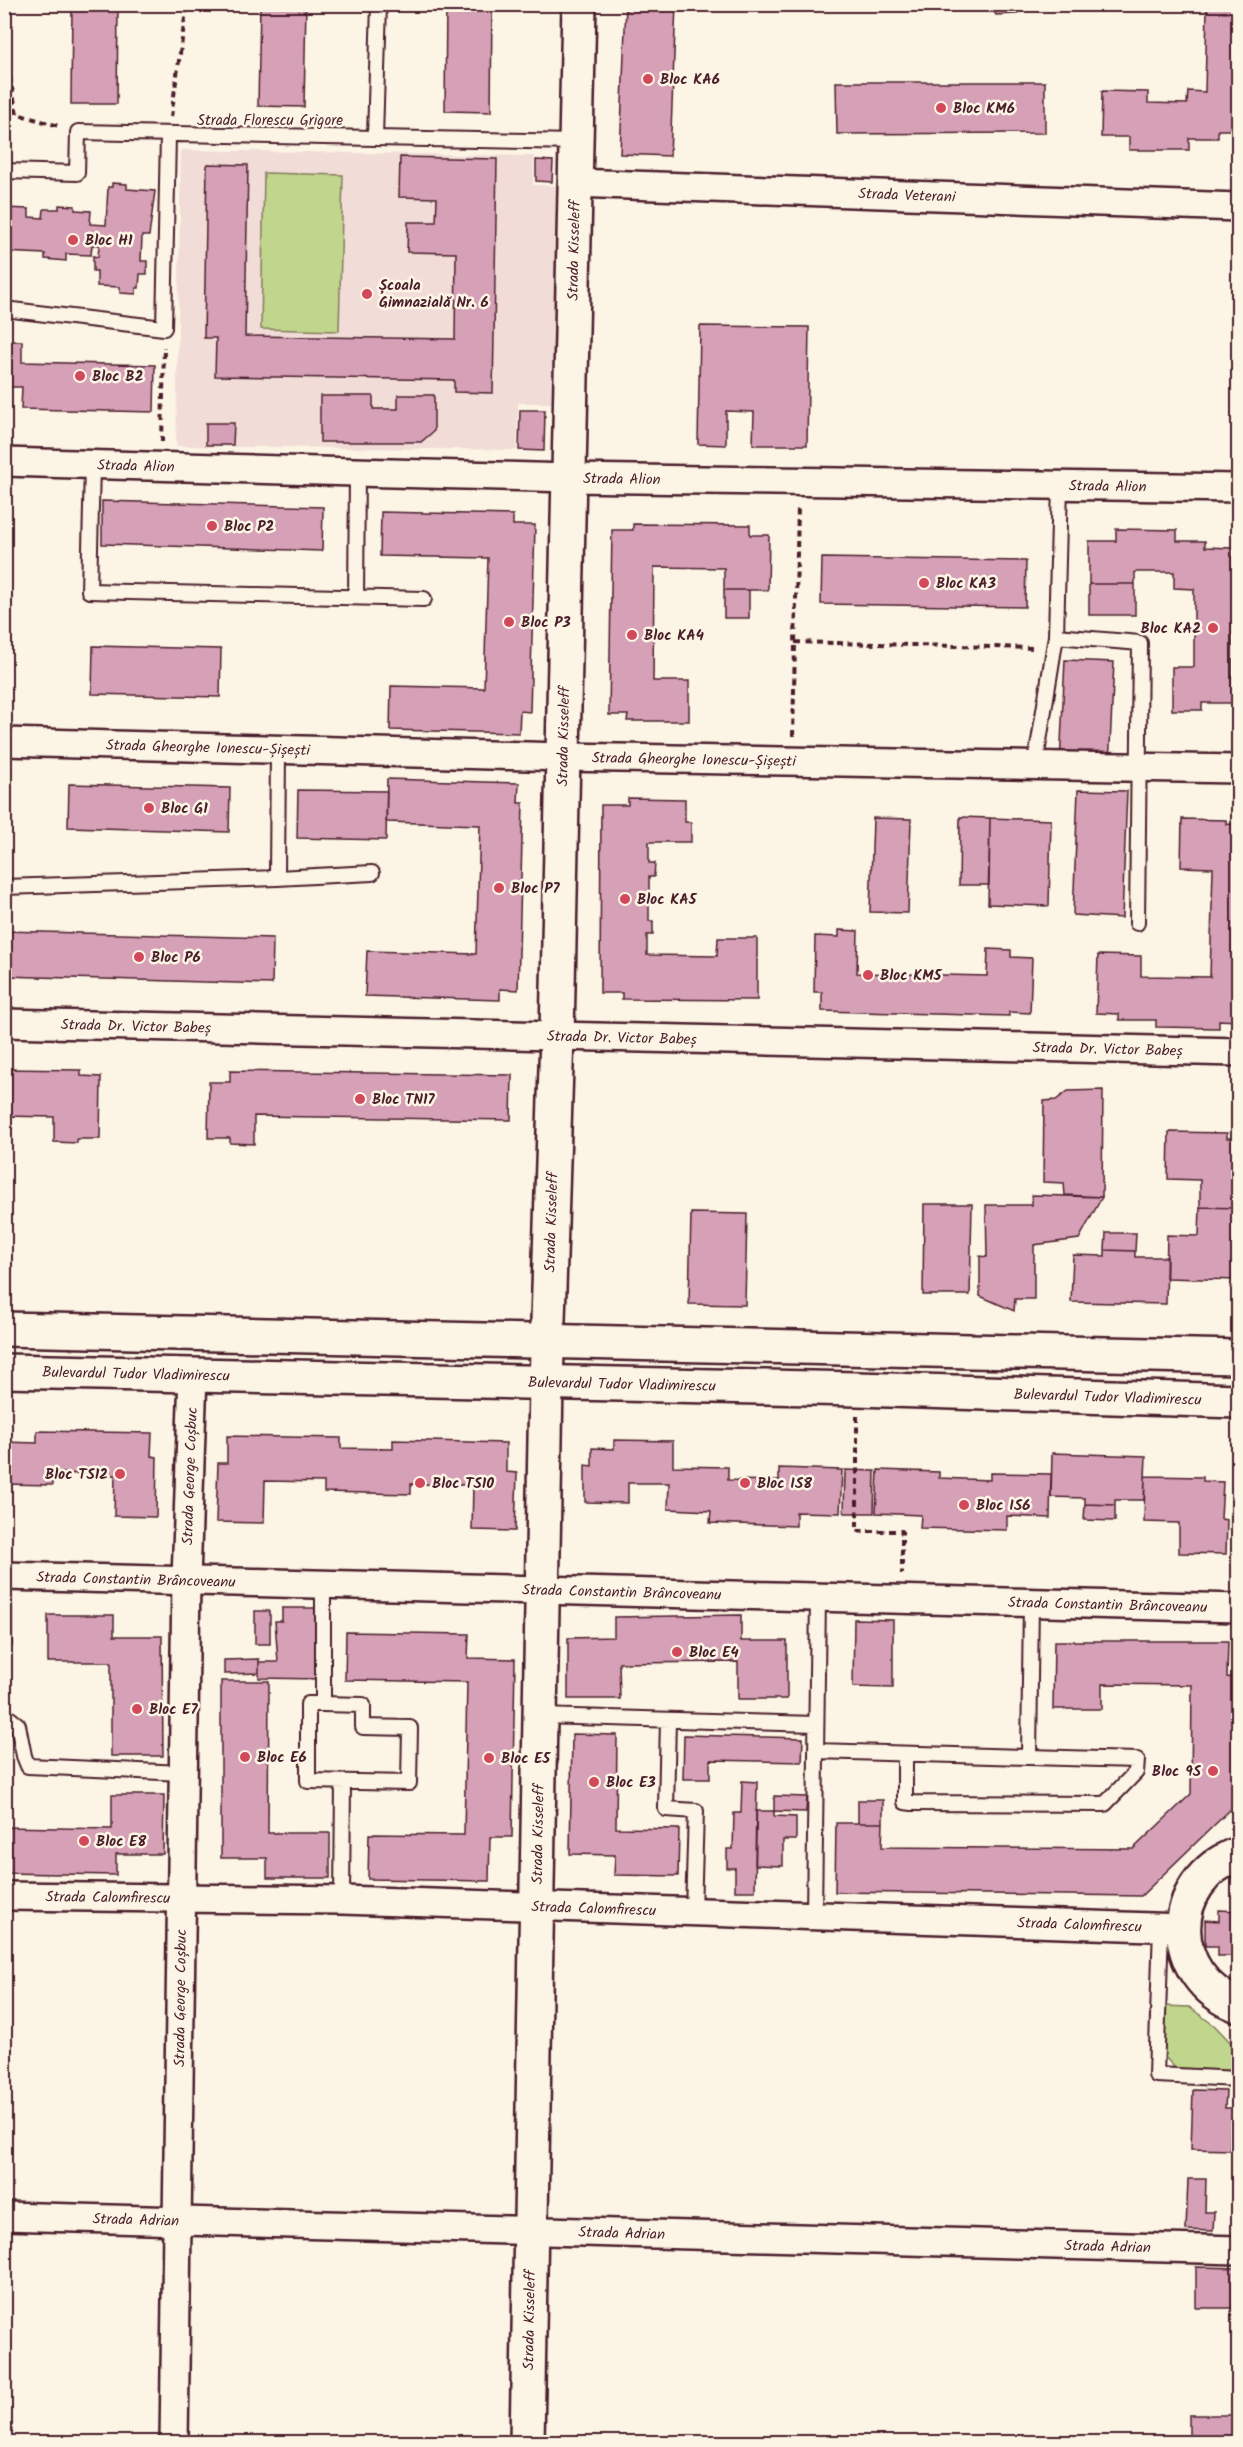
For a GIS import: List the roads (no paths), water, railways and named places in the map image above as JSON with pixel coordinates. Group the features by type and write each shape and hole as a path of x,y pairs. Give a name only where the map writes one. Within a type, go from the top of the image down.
{"street":[{"name":"Strada Kisseleff","path":"527,2442 546,1384 557,1035 579,4"},
{"name":"Strada Veterani","path":"574,183 1239,207"},
{"name":"Strada Alion","path":"4,462 569,478 1239,488"},
{"name":"Strada Gheorghe Ionescu-Șișești","path":"4,742 563,757 1239,769"},
{"name":"Strada Dr. Victor Babeș","path":"4,1023 1239,1052"},
{"path":"4,1329 1239,1357"},
{"name":"Bulevardul Tudor Vladimirescu","path":"4,1371 857,1389 1239,1401"},
{"name":"Strada George Coșbuc","path":"174,2442 179,2220 186,1580 193,1374"},
{"name":"Strada Constantin Brâncoveanu","path":"4,1576 323,1582 1239,1608"},
{"path":"1239,1854 1222,1860 1202,1878 1172,1928 1201,1980 1221,1999 1239,2005"},
{"name":"Strada Calomfirescu","path":"4,1896 342,1900 1172,1928"},
{"name":"Strada Adrian","path":"4,2216 1239,2250"}],"lane":[{"path":"375,137 379,4"},
{"name":"Strada Florescu Grigore","path":"4,171 77,172 78,132 168,136 375,137 576,142"},
{"path":"4,309 164,328 168,136"},
{"path":"92,465 89,591 424,599"},
{"path":"356,597 357,473"},
{"path":"1035,766 1055,642 1060,485"},
{"path":"1055,642 1140,643 1137,923"},
{"path":"278,750 278,878"},
{"path":"4,887 372,873"},
{"path":"323,1582 323,1704"},
{"path":"814,1915 818,1596"},
{"path":"1029,1757 1031,1602"},
{"path":"308,1704 323,1704 363,1705 363,1727 410,1728 409,1783 308,1781 308,1704"},
{"path":"4,1714 18,1725 28,1766 183,1773"},
{"path":"541,1716 816,1724"},
{"path":"668,1719 666,1809 696,1811 693,1912"},
{"path":"816,1751 1137,1760 1136,1772 1105,1804 912,1803 905,1802 905,1754"},
{"path":"342,1900 343,1782"},
{"path":"1172,1928 1156,2075 1239,2079"}],"place":[{"name":"Bloc KA6","path":"648,79"},
{"name":"Bloc KM6","path":"941,108"},
{"name":"Bloc H1","path":"73,240"},
{"name":"Școala Gimnazială Nr. 6","path":"367,294"},
{"name":"Bloc B2","path":"80,376"},
{"name":"Bloc P2","path":"212,526"},
{"name":"Bloc KA3","path":"924,583"},
{"name":"Bloc P3","path":"509,622"},
{"name":"Bloc KA2","path":"1213,628"},
{"name":"Bloc KA4","path":"632,635"},
{"name":"Bloc G1","path":"149,808"},
{"name":"Bloc P7","path":"499,888"},
{"name":"Bloc KA5","path":"625,899"},
{"name":"Bloc P6","path":"139,957"},
{"name":"Bloc KM5","path":"868,975"},
{"name":"Bloc TN17","path":"360,1099"},
{"name":"Bloc TS12","path":"120,1474"},
{"name":"Bloc TS10","path":"420,1483"},
{"name":"Bloc IS8","path":"745,1483"},
{"name":"Bloc IS6","path":"964,1505"},
{"name":"Bloc E4","path":"677,1652"},
{"name":"Bloc E7","path":"137,1709"},
{"name":"Bloc E6","path":"245,1757"},
{"name":"Bloc E5","path":"489,1758"},
{"name":"Bloc 9S","path":"1213,1771"},
{"name":"Bloc E3","path":"594,1782"},
{"name":"Bloc E8","path":"84,1841"}]}
